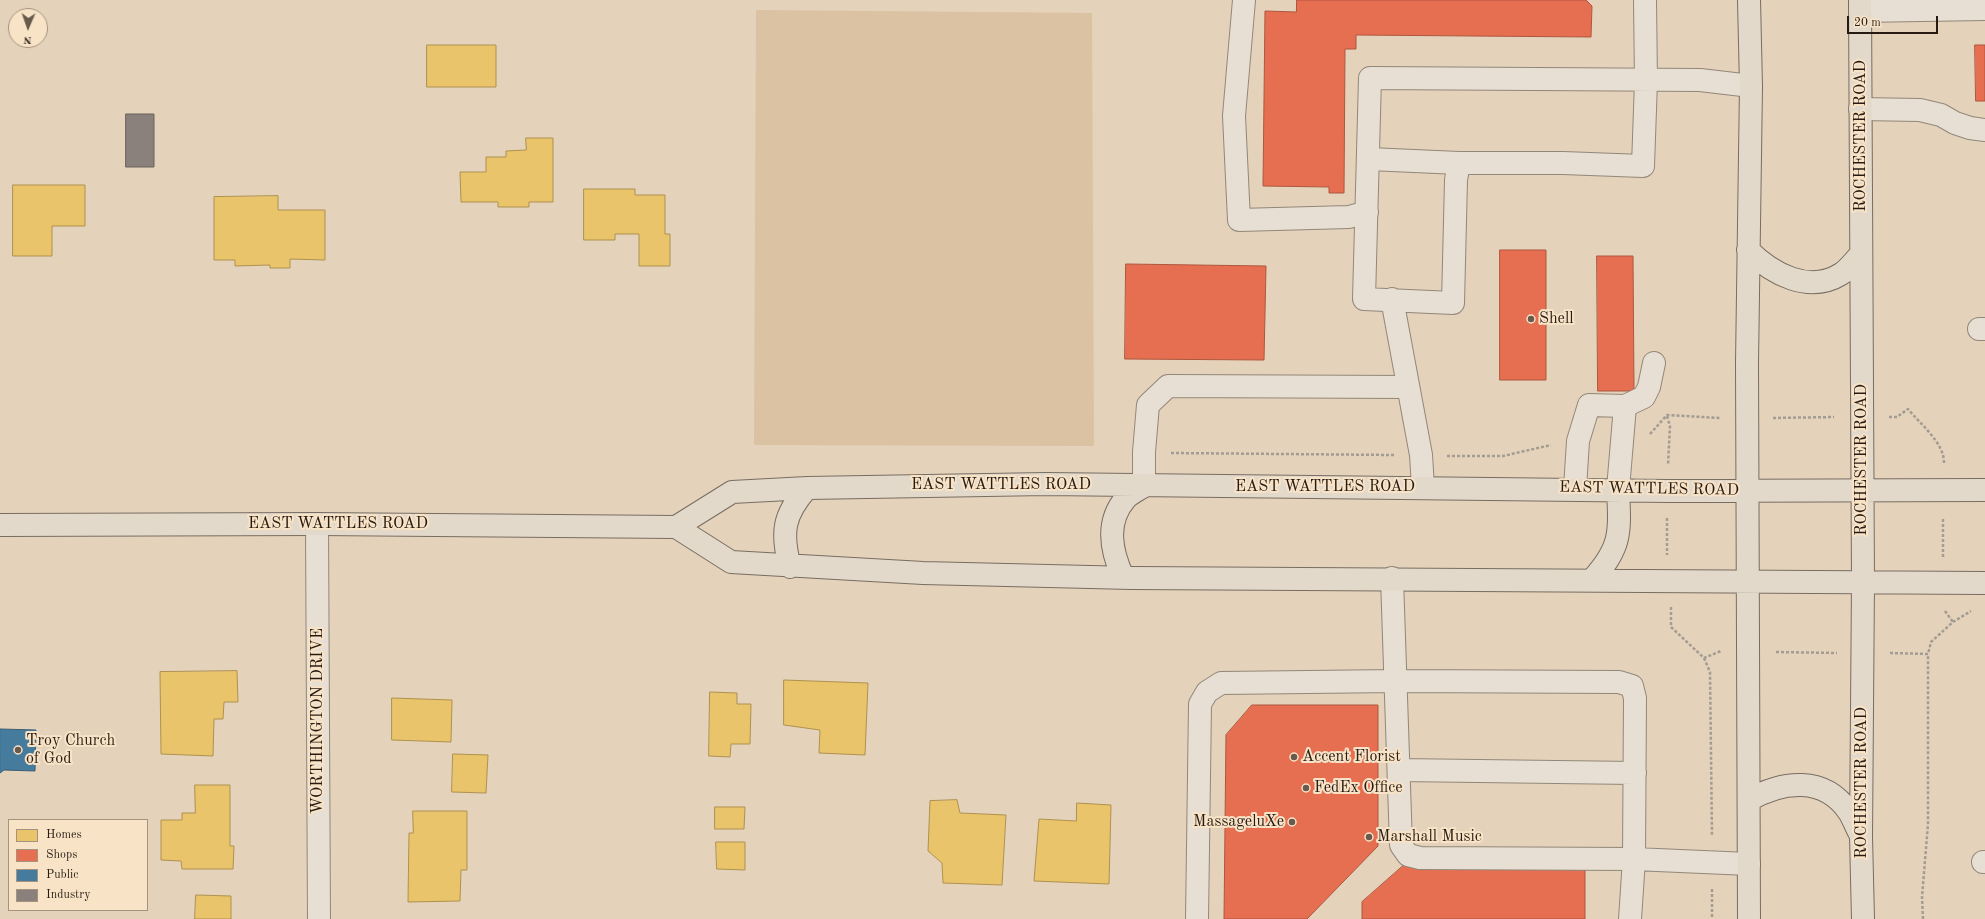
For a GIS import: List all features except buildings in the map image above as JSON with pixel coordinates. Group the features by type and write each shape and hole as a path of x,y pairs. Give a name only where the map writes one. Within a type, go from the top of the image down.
{"main road":[{"path":"1749,919 1748,250 1751,86 1750,0"},
{"name":"ROCHESTER ROAD","path":"1860,5 1863,582 1861,837 1863,919"},
{"path":"1748,250 1762,264 1776,273 1792,280 1811,282 1828,280 1842,273 1861,254"},
{"name":"EAST WATTLES ROAD","path":"0,525 317,524 676,527 732,492 807,488 930,485 1575,488 1618,490 1985,490"},
{"path":"1123,577 1111,546 1111,529 1117,511 1127,498 1144,486"},
{"path":"790,567 785,548 784,530 794,502 807,488"},
{"path":"1592,580 1608,562 1615,547 1619,518 1618,490"},
{"path":"676,527 731,562 790,567 923,573 1123,577 1985,583"},
{"path":"1749,800 1766,790 1785,785 1804,784 1820,789 1836,798 1849,812 1861,837"}],"street":[{"path":"1244,0 1234,116 1239,220 1349,216 1367,212"},
{"path":"1369,159 1459,163 1563,163 1643,166 1646,81 1645,0"},
{"path":"1860,5 1985,9"},
{"path":"1459,163 1456,180 1453,303 1364,299 1370,78 1602,78 1646,81 1700,80 1751,86"},
{"path":"1860,109 1920,110 1941,115 1955,123 1970,128 1985,130"},
{"path":"1392,300 1421,455 1423,487"},
{"path":"1575,488 1578,441 1589,406 1625,406 1644,397 1649,387 1654,363"},
{"path":"1144,486 1144,452 1148,405 1168,386 1408,386"},
{"path":"1618,490 1625,406"},
{"name":"WORTHINGTON DRIVE","path":"317,524 319,919"},
{"path":"1392,578 1401,845 1408,855 1420,858 1634,859 1749,864"},
{"path":"1197,919 1200,704 1207,692 1221,683 1396,680 1619,682 1632,686 1635,698 1635,773 1634,859 1630,919"},
{"path":"1399,770 1635,773"}],"path":[{"path":"1897,417 1908,409 1939,445 1944,456"},
{"path":"1667,415 1670,426 1668,465"},
{"path":"1779,418 1836,417"},
{"path":"1166,453 1396,455"},
{"path":"1943,510 1943,564"},
{"path":"1667,516 1668,562"},
{"path":"1942,607 1953,622"},
{"path":"1922,919 1922,897 1928,824 1928,654 1931,642 1953,622 1967,612 1977,609"},
{"path":"1672,616 1671,627 1704,658 1710,672 1712,838"},
{"path":"1704,658 1718,651"},
{"path":"1778,652 1836,653"},
{"path":"1910,653 1928,654"},
{"path":"1712,885 1712,919"}],"shaded area":[{"path":"756,10 1092,13 1094,446 754,445"}],"place":[{"name":"Shell","path":"1531,319"},
{"name":"Troy Church of God","path":"18,750"},
{"name":"Accent Florist","path":"1294,757"},
{"name":"FedEx Office","path":"1306,788"},
{"name":"MassageluXe","path":"1292,822"},
{"name":"Marshall Music","path":"1369,837"}]}
